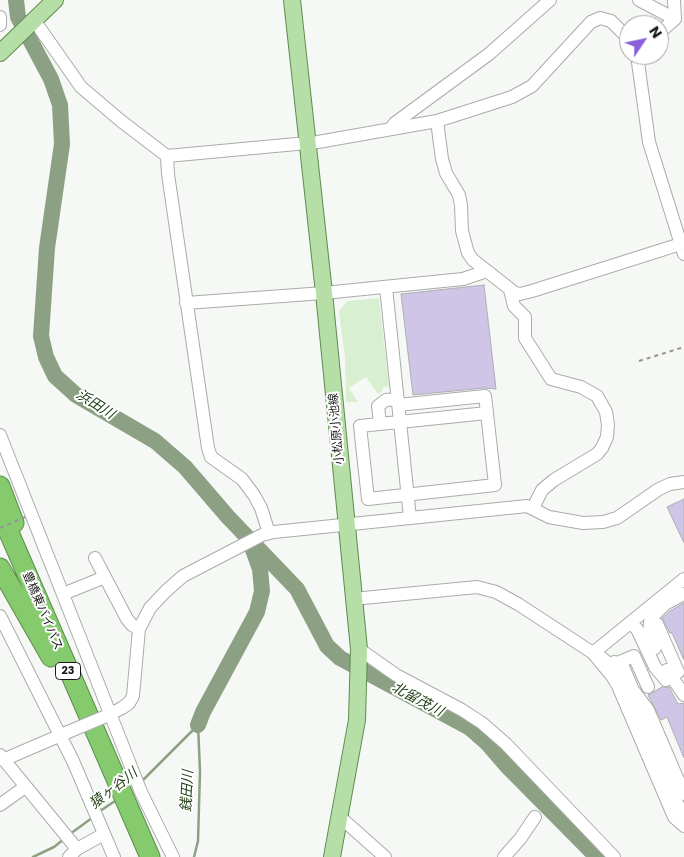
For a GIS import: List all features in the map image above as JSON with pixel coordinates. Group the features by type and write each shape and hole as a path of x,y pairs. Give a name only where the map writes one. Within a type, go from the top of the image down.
{"highway":[{"name":"23","path":"0,486 17,530 30,583"},
{"name":"豊橋東バイパス","path":"0,512 150,857"},
{"name":"豊橋東バイパス","path":"0,520 19,557"},
{"name":"23","path":"0,568 59,671 117,784"}],"main road":[{"path":"0,52 55,0"},
{"name":"小松原小池線","path":"292,0 324,294 359,652 357,720 332,857"}],"street":[{"path":"390,130 395,123 489,54 550,0"},
{"path":"639,0 675,19"},
{"path":"674,0 675,19"},
{"path":"0,17 0,25"},
{"path":"34,20 81,87 121,122 167,156 318,142 437,121 512,97 532,86 591,22 600,18 611,21 619,29"},
{"path":"669,24 675,19"},
{"path":"437,121 442,159 446,172 459,195 465,247 473,260 510,290 520,294 532,291 683,247 649,142 638,65"},
{"path":"167,156 186,303 208,448 211,458 242,479 254,495 261,508 266,534"},
{"path":"186,303 324,294 463,279 487,271"},
{"path":"386,287 410,518"},
{"path":"510,290 514,306 525,317 524,338 551,378 581,387 597,396 606,412 608,425 607,437 597,454 554,480 542,490 533,508"},
{"path":"380,424 378,406 386,400 398,402 485,396 487,413 495,485 368,499 360,426 380,424 400,422 487,413"},
{"path":"0,435 28,516 63,594 107,715 141,792 174,857"},
{"path":"104,834 70,845 2,758 64,734 129,703 133,696 139,629 150,608 183,576 232,550 274,532 527,506 549,517 584,523 603,522 616,518 659,489 670,484 684,482"},
{"path":"95,558 127,619 139,629"},
{"path":"63,594 105,577"},
{"path":"598,655 630,622 684,579"},
{"path":"353,599 477,587 496,592 598,655 617,663 634,656 648,687"},
{"path":"684,594 665,604 650,622 649,634 658,656 684,695"},
{"path":"0,618 64,734 114,857"},
{"path":"630,622 637,630 655,667 666,680 678,672 657,624"},
{"path":"359,652 482,723 506,744 614,857"},
{"path":"598,655 615,672 626,688 678,806 684,812"},
{"path":"598,655 618,686 674,817 684,826"},
{"path":"621,662 633,690 648,710 684,794"},
{"path":"0,804 25,787"},
{"path":"340,817 385,857"},
{"path":"504,857 520,839 535,817"}],"path":[{"path":"639,361 684,347"},
{"path":"0,528 28,516"}],"green space":[{"path":"379,298 389,386 383,387 383,390 378,394 366,377 349,388 358,402 346,402 345,358 339,311 348,301"}],"building":[{"path":"484,285 496,389 484,388 413,395 401,294"},
{"path":"684,499 684,543 667,507"},
{"path":"684,603 684,660 672,633 670,633 662,618"},
{"path":"662,687 669,687 678,704 684,703 684,758 667,717 661,720 648,695"}],"waterway":[{"name":"浜田川","path":"16,0 18,17 51,79 60,105 62,144 47,248 41,336 46,357 55,376 76,395 155,441 185,467 228,517 297,589 327,646 340,658 470,728 487,743 507,766 597,857"},
{"name":"浜田川","path":"198,725 203,712 257,612 262,591 260,569 251,544"},
{"name":"猿ヶ谷川","path":"141,782 198,725"},
{"name":"銭田川","path":"194,857 198,841 200,771 198,725"},
{"name":"猿ヶ谷川","path":"100,811 118,799"},
{"name":"猿ヶ谷川","path":"70,834 92,818"},
{"name":"猿ヶ谷川","path":"33,857 54,847 64,839"}],"water label":[{"name":"北留茂川","path":"417,700"}]}
